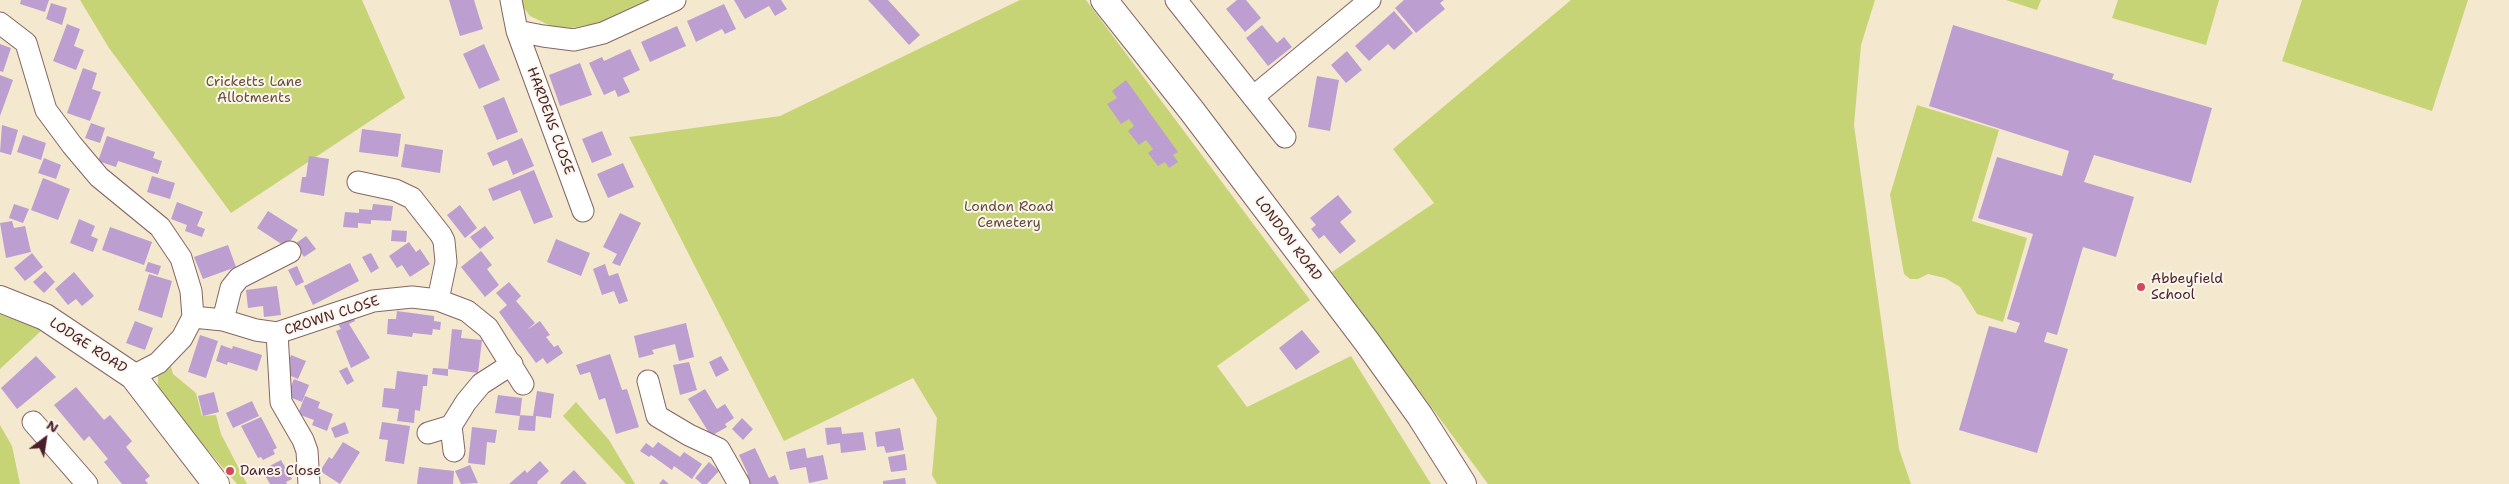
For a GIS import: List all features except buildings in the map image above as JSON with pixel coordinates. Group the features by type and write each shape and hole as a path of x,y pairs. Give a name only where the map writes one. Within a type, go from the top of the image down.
{"street":[{"name":"HARDENS CLOSE","path":"511,0 518,30 583,211"},
{"path":"518,30 542,36 574,40 603,33 675,0"},
{"name":"LONDON ROAD","path":"1104,0 1192,111 1366,342 1420,416 1463,484"},
{"path":"1176,0 1285,137"},
{"path":"1253,96 1370,0"},
{"path":"0,23 26,43 46,110 72,145 99,177 160,227 181,258 191,291 193,317 182,338 158,363 134,376"},
{"path":"358,182 395,190 412,198 441,234 444,241 446,262 438,300"},
{"path":"223,320 232,288 239,278 290,252"},
{"name":"CROWN CLOSE","path":"193,317 223,320 261,332 277,333 372,301 412,297 438,300 467,311 478,319 496,338 524,384"},
{"name":"LODGE ROAD","path":"0,299 45,318 134,376 216,484"},
{"path":"277,333 281,402 303,440 307,451 309,484"},
{"path":"454,451 451,426 472,393 481,384 512,364"},
{"path":"648,381 657,416 688,435 718,449 739,484"},
{"path":"33,422 87,484"},
{"path":"428,433 451,426"}],"green space":[{"name":"Cricketts Lane Allotments","path":"80,0 362,0 405,98 231,213 109,48"},
{"path":"522,0 651,0 599,23 566,29 553,27 530,16 524,8"},
{"name":"London Road Cemetery","path":"1020,0 1086,0 1310,300 1217,366 1247,407 1351,356 1431,484 937,484 932,475 937,418 913,378 784,441 629,137 780,116"},
{"path":"1571,0 1875,0 1861,45 1854,125 1899,449 1911,484 1488,484 1332,272 1434,203 1393,149"},
{"path":"2006,0 2041,0 2037,10"},
{"path":"2118,0 2219,0 2206,45 2112,18"},
{"path":"2302,0 2468,0 2432,111 2282,61"},
{"path":"1917,105 1999,130 1972,221 2027,238 2003,322 1977,314 1960,287 1945,278 1928,274 1918,279 1910,279 1904,274 1890,195"},
{"path":"0,314 42,330 0,369"},
{"path":"170,363 173,374 196,393 202,416 216,415 221,434 247,484 237,484 158,393 158,372"},
{"path":"576,402 609,440 635,484 626,484 563,416"},
{"path":"0,425 12,446 20,484 0,484"}],"place":[{"name":"Abbeyfield School","path":"2141,287"},
{"name":"Danes Close","path":"230,471"}]}
